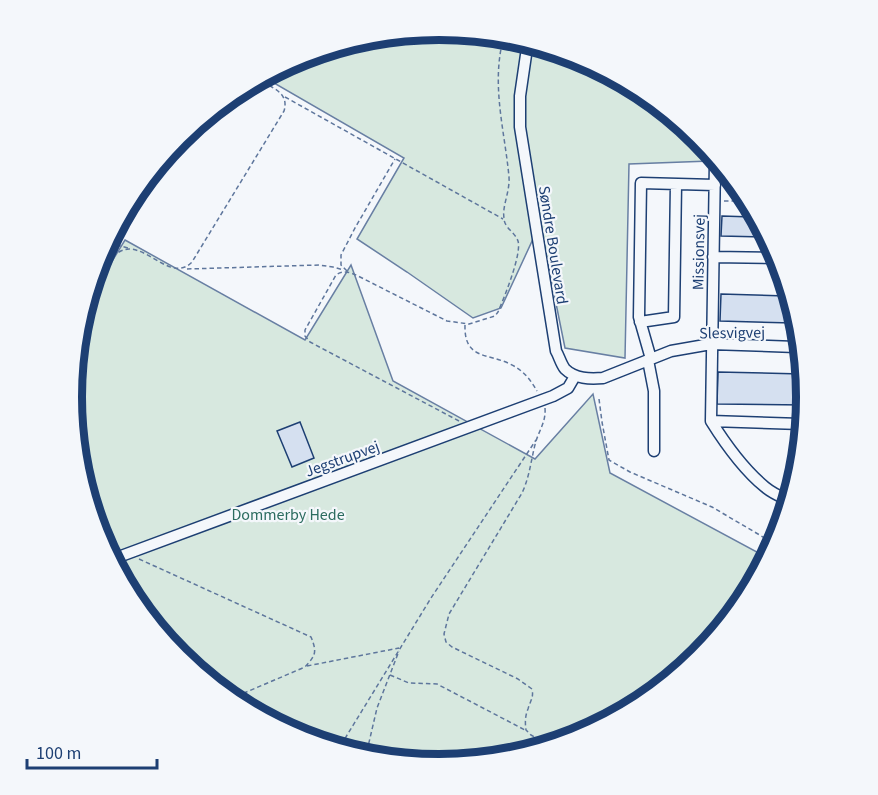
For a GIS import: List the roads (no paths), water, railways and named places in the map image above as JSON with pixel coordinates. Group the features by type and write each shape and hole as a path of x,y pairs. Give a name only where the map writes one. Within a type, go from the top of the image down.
{"lane":[{"name":"Søndre Boulevard","path":"526,52 520,96 520,127 556,351 563,368 575,376"},
{"name":"Missionsvej","path":"711,421 715,172"},
{"path":"654,451 654,390 650,359 639,317 641,183 715,185"},
{"path":"640,322 674,317 676,184"},
{"path":"713,257 767,258"},
{"name":"Slesvigvej","path":"575,376 591,379 603,378 671,351 711,344 792,347"},
{"name":"Jegstrupvej","path":"120,556 543,400 568,388 575,376"},
{"path":"711,421 795,424"},
{"path":"711,421 743,466 767,489 782,497"}],"park label":[{"name":"Dommerby Hede","path":"288,514"}]}
